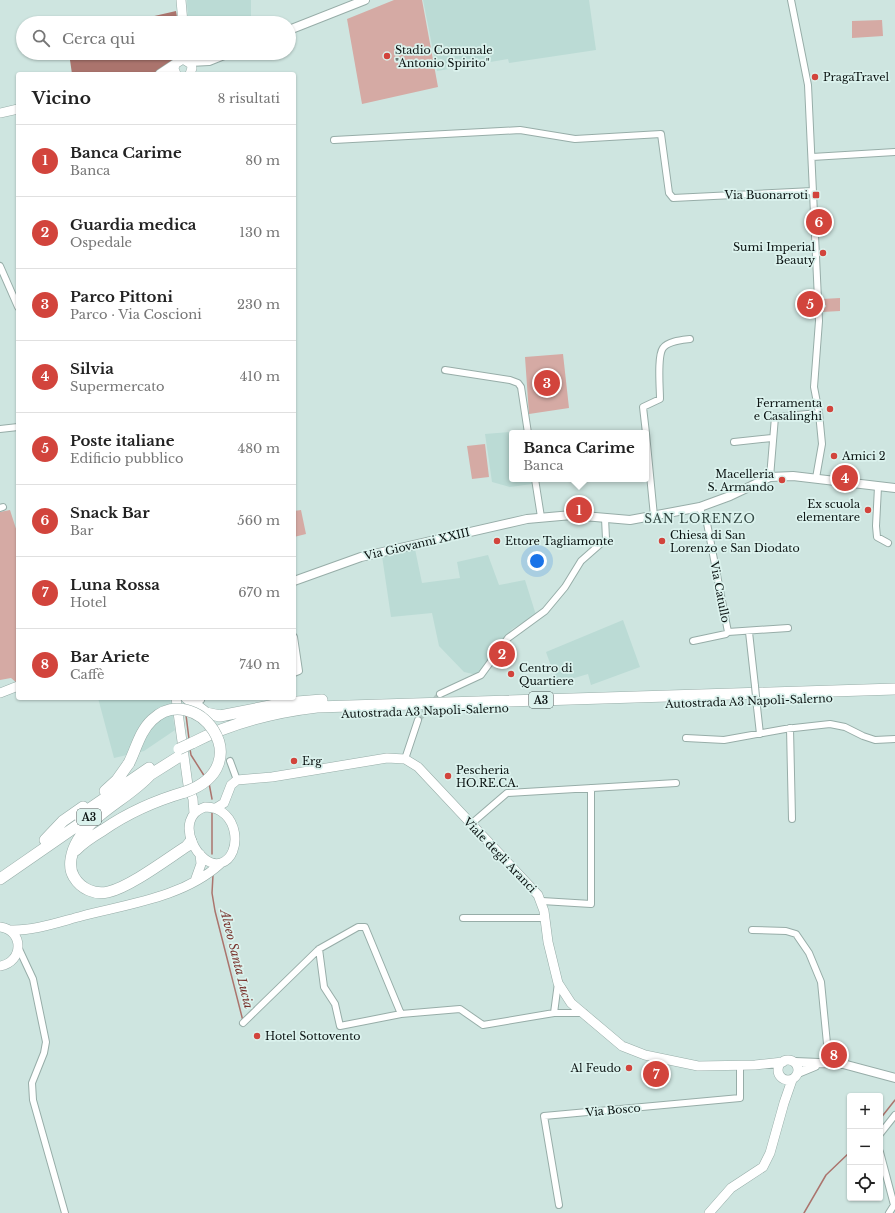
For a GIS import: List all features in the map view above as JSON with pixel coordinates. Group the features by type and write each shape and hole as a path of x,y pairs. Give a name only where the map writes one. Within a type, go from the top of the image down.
{"highway":[{"name":"Autostrada A3 Napoli-Salerno","path":"0,871 147,769 220,730 247,721 295,710 443,698 895,689"},
{"name":"Autostrada A3 Napoli-Salerno","path":"192,746 265,723 323,714 895,696"},
{"path":"189,700 206,713 220,716 286,702 443,698"},
{"path":"45,840 63,821 110,787 128,763 142,732 152,719 167,711 187,711 199,715 213,728 217,735 221,752 220,761 216,770 206,782 189,796 148,804 127,814 84,843 71,858"},
{"name":"Autostrada A3 Napoli-Salerno","path":"0,879 150,775 179,753"},
{"path":"150,775 88,827 77,840 71,858 71,869 77,882 83,888 92,892 109,892 140,876 176,853 191,841"}],"main road":[{"path":"181,0 182,16"},
{"path":"162,72 177,60"},
{"path":"175,72 174,68 178,60"},
{"path":"189,60 192,68 191,72"},
{"path":"0,113 16,109"},
{"path":"0,693 16,687"},
{"path":"176,700 189,796 194,814"},
{"path":"216,808 224,803 231,785 237,780 272,777 387,758 405,758"},
{"name":"Viale degli Aranci","path":"405,758 418,767 538,895 542,901 548,942 558,984 566,998 613,1039 633,1051 698,1066 755,1066"},
{"path":"189,796 205,807 216,808 229,818"},
{"path":"0,927 10,930 30,929 147,899 179,888 203,877 230,858 234,848 233,828 229,818 228,796"},
{"path":"205,807 194,814 188,826 191,841 200,854 211,863 220,864"},
{"path":"195,880 201,864 200,854"},
{"path":"0,966 10,963 17,954 25,934 30,929"},
{"path":"10,930 15,934 19,947"},
{"path":"709,1213 731,1188 763,1167 770,1153 784,1103 788,1076 798,1067 795,1062 789,1060 755,1066"},
{"path":"783,1062 779,1067 788,1076"},
{"path":"755,1066 771,1069 788,1076"}],"street":[{"path":"296,27 365,0"},
{"path":"792,0 808,85 814,191 819,321 814,387 819,413 822,444 816,478"},
{"path":"194,72 209,60"},
{"path":"334,140 520,130 575,139 661,134 668,193 673,198 814,191"},
{"path":"812,157 895,152"},
{"path":"0,266 16,302"},
{"path":"646,430 643,407 660,399 660,354 663,347 670,343 690,339"},
{"path":"445,370 510,380 518,384 521,387 528,430"},
{"path":"819,413 774,417 770,477 793,476 816,478 878,488 895,488"},
{"path":"0,429 16,427"},
{"path":"734,442 772,438"},
{"path":"649,464 654,516"},
{"name":"Via Giovanni XXIII","path":"296,580 361,557 542,517 572,514 630,520 700,507 730,496 770,477"},
{"path":"536,482 542,517"},
{"path":"878,488 876,526 877,537 888,542"},
{"name":"Via Catullo","path":"700,507 702,515 706,518 728,632"},
{"path":"443,698 480,675 508,638 545,611 565,586 581,561 606,539 604,518"},
{"name":"Via Catullo","path":"693,641 726,634 728,632 749,632 788,628"},
{"path":"749,632 760,734"},
{"path":"296,651 299,671 296,672"},
{"path":"405,758 418,720"},
{"path":"686,738 724,740 790,728 830,724 845,727 875,740 895,739"},
{"path":"790,728 792,819"},
{"path":"230,761 237,780"},
{"path":"470,824 507,793 676,783"},
{"path":"542,901 590,904 591,788"},
{"path":"463,918 545,918"},
{"path":"243,1023 319,950 354,928 365,927 401,1014"},
{"path":"752,930 786,931 796,934 809,953 821,982 827,1064"},
{"path":"19,947 33,979 46,1042 32,1083 33,1100 64,1213"},
{"path":"319,950 324,987 335,1004 340,1026 401,1014 460,1009 483,1025 554,1013 585,1013"},
{"path":"10,963 25,963"},
{"path":"554,1013 558,984"},
{"path":"795,1062 858,1066 895,1078"},
{"path":"788,1076 810,1067 827,1064"},
{"name":"Via Bosco","path":"559,1205 544,1116 740,1098 740,1066"},
{"path":"883,1130 895,1115"},
{"path":"883,1164 894,1206 889,1213"}],"shaded area":[{"path":"187,0 251,0 251,16 188,16"},
{"path":"394,0 422,0 438,87 362,104 347,19"},
{"path":"423,0 589,0 596,50 509,63 508,59 437,71"},
{"path":"176,11 177,16 154,16"},
{"path":"882,20 883,36 852,38 852,21"},
{"path":"70,60 172,60 165,68 154,72 72,72"},
{"path":"840,298 840,311 822,312 822,308 826,307 826,305 822,304 822,299"},
{"path":"563,354 569,408 529,414 525,357"},
{"path":"509,432 509,482 532,482 532,484 510,487 492,482 485,434"},
{"path":"485,444 489,477 472,479 467,446"},
{"path":"10,510 16,529 16,682 11,678 0,680 0,512"},
{"path":"301,510 306,534 296,536 296,511"},
{"path":"415,549 422,583 460,578 457,562 488,555 499,585 525,580 536,615 512,629 477,675 464,672 439,646 432,613 391,617 382,556"},
{"path":"623,620 640,667 591,685 588,674 557,683 546,652"},
{"path":"99,700 170,700 175,730 144,751 114,758"}],"waterway":[{"name":"Alveo Santa Lucia","path":"186,715 189,739"},
{"name":"Alveo Santa Lucia","path":"190,749 191,755 205,777"},
{"name":"Alveo Santa Lucia","path":"209,783 212,799"},
{"name":"Alveo Santa Lucia","path":"212,813 212,854"},
{"name":"Alveo Santa Lucia","path":"213,875 212,893 215,911 243,1021"},
{"path":"883,1115 895,1100"},
{"path":"804,1213 826,1175 847,1155"}],"tunnel":[{"path":"418,720 440,694"}],"place":[{"name":"Stadio Comunale \"Antonio Spirito\"","path":"387,56"},
{"name":"PragaTravel","path":"815,77"},
{"name":"Via Buonarroti","path":"816,195"},
{"name":"Snack Bar","path":"819,222"},
{"name":"Sumi Imperial Beauty","path":"823,253"},
{"name":"Poste italiane","path":"810,304"},
{"name":"Parco Pittoni","path":"547,383"},
{"name":"Ferramenta e Casalinghi","path":"830,409"},
{"name":"Amici 2","path":"834,456"},
{"name":"Silvia","path":"845,478"},
{"name":"Macelleria S. Armando","path":"782,480"},
{"name":"Banca Carime","path":"579,510"},
{"name":"Ex scuola elementare","path":"868,510"},
{"name":"Ettore Tagliamonte","path":"497,541"},
{"name":"Chiesa di San Lorenzo e San Diodato","path":"662,541"},
{"name":"Guardia medica","path":"502,654"},
{"name":"Centro di Quartiere","path":"511,674"},
{"name":"Erg","path":"294,761"},
{"name":"Pescheria HO.RE.CA.","path":"448,776"},
{"name":"Hotel Sottovento","path":"257,1036"},
{"name":"Bar Ariete","path":"834,1055"},
{"name":"Al Feudo","path":"629,1068"},
{"name":"Luna Rossa","path":"656,1074"}],"district":[{"name":"SAN LORENZO","path":"700,518"}]}
